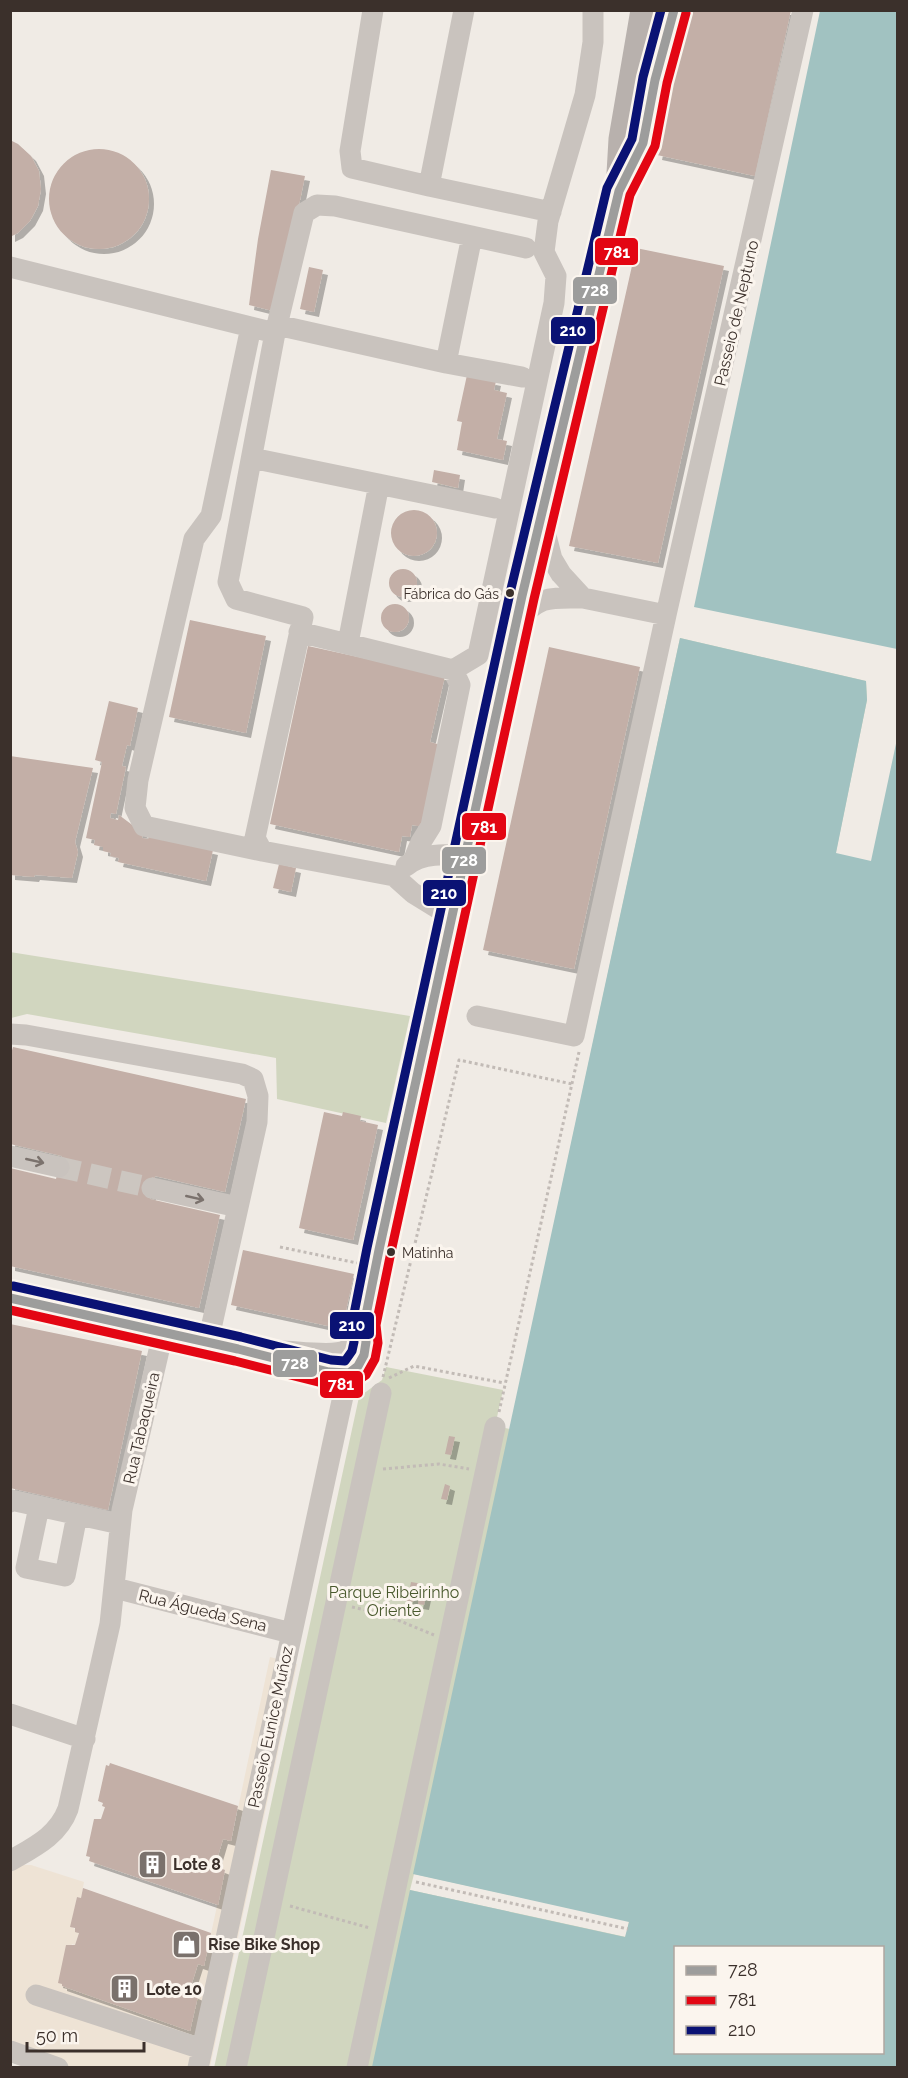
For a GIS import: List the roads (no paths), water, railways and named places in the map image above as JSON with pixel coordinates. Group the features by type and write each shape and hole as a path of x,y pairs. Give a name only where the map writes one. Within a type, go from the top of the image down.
{"main road":[{"path":"620,191 611,137 627,10"},
{"path":"364,1325 516,622 620,191 622,139 644,10"},
{"path":"620,191 643,143 655,80 663,10"},
{"path":"655,80 674,10"}],"street":[{"path":"373,10 350,151 352,168 551,212"},
{"path":"429,186 464,10"},
{"path":"299,632 453,670 478,655 554,303 556,276 544,252 551,212 585,95 593,42 593,10"},
{"name":"Passeio de Neptuno","path":"477,1016 574,1036 666,615 803,10"},
{"path":"262,851 255,838 303,617 236,599 228,582 275,332 304,213 316,205 335,206 526,248"},
{"path":"446,363 472,236"},
{"path":"10,267 275,333 522,377"},
{"path":"251,327 212,516 194,538 138,780 135,808 144,826 393,876 413,893 452,917"},
{"path":"252,458 495,508"},
{"path":"348,643 379,484"},
{"path":"541,515 552,559 561,574 583,598"},
{"path":"516,622 532,605 544,599 583,598 666,615"},
{"path":"393,876 414,859 431,826 460,685 453,670"},
{"path":"414,859 444,854 465,856"},
{"path":"10,1034 231,1072 253,1079 258,1096 258,1116 208,1342"},
{"path":"10,1156 59,1167"},
{"path":"152,1188 238,1207"},
{"path":"10,1298 208,1342 329,1372 350,1373 358,1366 364,1355 366,1342 364,1325"},
{"name":"Rua Tabaqueira","path":"15,1855 46,1839 65,1817 110,1624 120,1524 163,1333"},
{"name":"Passeio Eunice Muñoz","path":"200,2058 220,1919 291,1633 345,1387"},
{"path":"236,2067 381,1393"},
{"path":"357,2067 495,1427"},
{"path":"10,1502 11,1500 120,1524"},
{"path":"39,1507 26,1568 65,1576 77,1515"},
{"name":"Rua Águeda Sena","path":"115,1588 291,1633"},
{"path":"10,1714 85,1739"},
{"path":"36,1995 200,2058"},
{"path":"10,2051 58,2067"}],"water":[{"path":"820,11 897,11 897,649 694,607"},
{"path":"680,638 866,681 867,700 836,853 871,861 897,739 897,2067 372,2067 410,1890 625,1937 629,1922 413,1874"}],"tunnel":[{"path":"59,1167 152,1188"}],"place":[{"name":"Fábrica do Gás","path":"510,593"},
{"name":"Matinha","path":"391,1252"},
{"name":"Lote 8","path":"152,1864"},
{"name":"Rise Bike Shop","path":"187,1944"},
{"name":"Lote 10","path":"125,1989"}],"park label":[{"name":"Parque Ribeirinho Oriente","path":"394,1601"}]}
